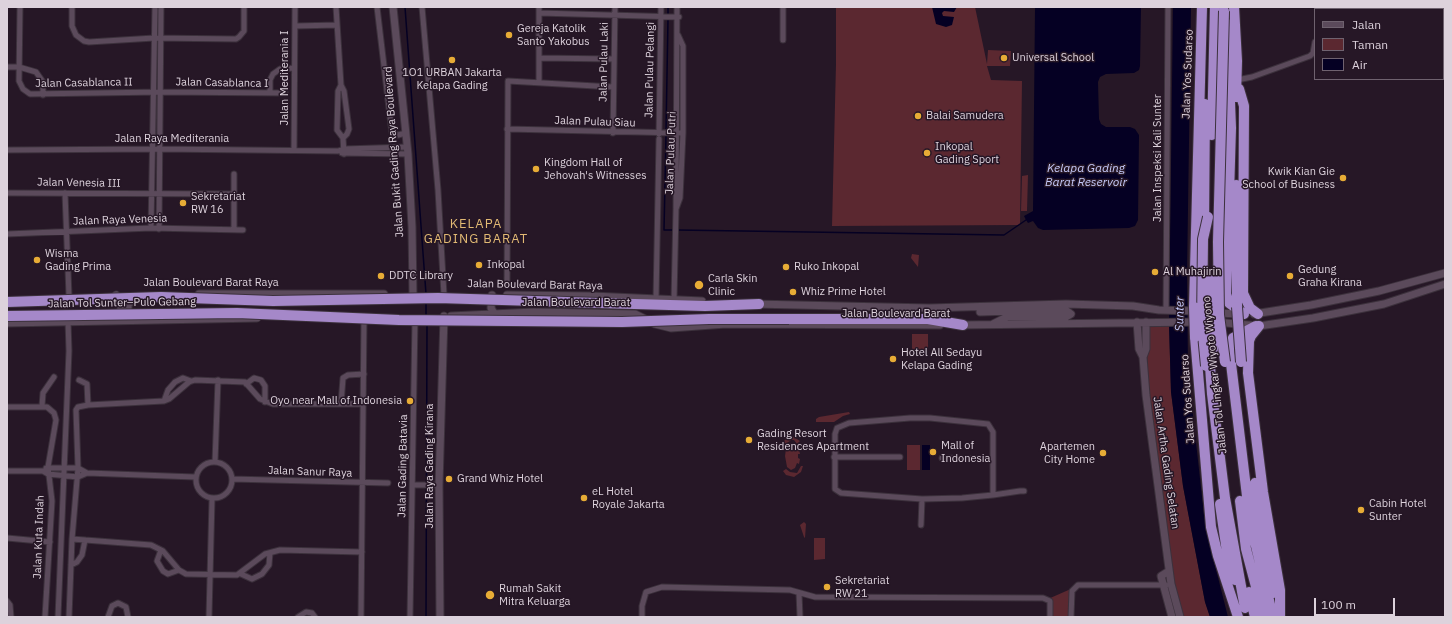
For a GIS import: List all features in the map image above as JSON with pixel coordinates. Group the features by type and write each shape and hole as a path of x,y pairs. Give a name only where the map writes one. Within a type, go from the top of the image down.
{"highway":[{"name":"Jalan Yos Sudarso","path":"1202,7 1194,299 1195,336 1211,527 1218,556 1238,617"},
{"path":"1234,7 1237,81 1237,307 1259,518 1279,617"},
{"path":"1221,8 1228,30 1231,128 1226,294 1229,303 1244,314"},
{"name":"Jalan Tol Lingkar Wiyoto Wiyono","path":"1221,8 1208,217 1210,318 1222,435 1241,560 1255,617"},
{"name":"Jalan Tol Lingkar Wiyoto Wiyono","path":"1221,8 1218,242 1220,315 1246,549 1264,617"},
{"path":"1193,311 1202,305 1205,171 1205,51 1201,32"},
{"path":"1237,81 1244,106 1243,293 1250,308 1258,314"},
{"path":"1208,217 1203,239 1202,324 1226,552 1247,613"},
{"path":"7,300 161,297 273,301 438,298 705,306 759,304"},
{"name":"Jalan Tol Sunter–Pulo Gebang","path":"7,316 237,313 399,320 590,322 709,319 928,319 963,325"},
{"path":"1204,322 1210,350 1212,394 1225,498 1247,613"},
{"path":"1258,326 1249,342 1248,373 1265,506 1280,590 1279,617"},
{"path":"1258,326 1233,338 1229,347 1248,514 1258,575 1270,617"},
{"path":"1210,350 1219,344 1229,347"},
{"path":"1244,475 1250,520 1273,617"}],"main road":[{"name":"Jalan Bukit Gading Raya Boulevard","path":"393,7 408,151 414,295"},
{"name":"Jalan Boulevard Barat","path":"896,308 1066,304 1133,306 1167,310 1258,314 1312,305 1379,291 1445,273"},
{"name":"Jalan Boulevard Barat","path":"7,323 495,315 534,312 635,314 655,324 671,328 721,324 991,325 1137,322 1224,322 1258,326 1312,318 1384,304 1445,284"},
{"name":"Jalan Boulevard Barat Raya","path":"7,300 137,294 492,295 656,299 896,308"},
{"path":"134,320 129,314 128,305 137,294"},
{"path":"116,295 120,302 121,312 117,320"},
{"path":"492,295 491,308 495,315"},
{"path":"943,308 958,312 1044,310 1066,311 1071,314 1066,317 1007,317 991,325"},
{"name":"Jalan Raya Gading Kirana","path":"440,617 439,485 441,316"},
{"name":"Jalan Artha Gading Selatan","path":"1137,322 1139,349 1143,357 1146,395 1169,571 1167,585 1172,617"},
{"name":"Jalan Artha Gading Selatan","path":"1143,357 1146,349 1146,322"},
{"name":"Jalan Artha Gading Selatan","path":"1167,585 1180,617"}],"street":[{"name":"Jalan Casablanca II","path":"20,7 19,81 23,89 30,94 160,92"},
{"path":"72,7 74,31 76,35 84,41 239,37 244,31 244,7"},
{"path":"151,228 155,7"},
{"path":"159,228 161,7"},
{"name":"Jalan Mediterania I","path":"294,150 295,7"},
{"path":"336,7 341,85 344,91 349,129 343,138"},
{"path":"377,7 392,133 398,135 406,133"},
{"path":"422,7 438,190 441,295"},
{"name":"Jalan Pulau Laki","path":"613,133 615,7"},
{"name":"Jalan Pulau Pelangi","path":"656,299 661,7"},
{"name":"Jalan Pulau Putri","path":"674,300 676,209 680,198 682,172 684,46 678,35 677,7"},
{"path":"783,7 783,40"},
{"name":"Jalan Inspeksi Kali Sunter","path":"1167,310 1168,7"},
{"path":"539,82 539,10 677,17"},
{"path":"295,26 338,25"},
{"path":"676,209 675,133 678,35"},
{"path":"1237,81 1310,56 1313,53 1314,48"},
{"path":"539,58 614,59"},
{"path":"7,67 19,67 34,70 40,76 44,86 43,95"},
{"path":"270,93 270,80 273,74 280,69 293,68"},
{"path":"677,71 683,71"},
{"path":"507,285 508,82 539,82 613,87"},
{"path":"341,85 338,91 337,130 343,138 344,152"},
{"name":"Jalan Casablanca I","path":"160,92 285,93"},
{"name":"Jalan Pulau Siau","path":"507,129 660,135 683,133"},
{"name":"Jalan Raya Mediterania","path":"7,150 160,149 344,152 408,151"},
{"path":"676,172 682,172"},
{"path":"234,174 234,229"},
{"name":"Jalan Venesia III","path":"7,193 233,194"},
{"path":"65,193 69,296"},
{"name":"Jalan Raya Venesia","path":"7,234 66,233 151,228 243,230"},
{"name":"Jalan Gading Batavia","path":"410,617 416,485 419,316"},
{"path":"360,617 364,317"},
{"path":"58,617 69,351 68,321"},
{"path":"341,404 343,378 348,375 364,374"},
{"path":"42,406 43,393 54,377"},
{"path":"164,401 168,390 174,382 183,378 191,381 241,381 246,384 260,399 272,404 363,404"},
{"path":"246,384 254,378 261,380 265,386 265,402"},
{"path":"80,380 87,384 88,405"},
{"path":"215,462 218,380"},
{"path":"68,617 72,539 78,477 76,410 81,406 88,405 164,401 169,399 191,381"},
{"path":"7,407 42,406 51,409 56,420 48,467 45,473"},
{"path":"993,495 994,432 988,424 930,418 867,421 842,425 837,428 835,434 834,457 835,486 838,491 868,496 922,499 993,495 1024,491"},
{"path":"834,457 900,457"},
{"path":"942,458 993,458"},
{"path":"215,462 220,463 229,469 232,479 230,489 227,494 212,499 203,496 199,492 195,482 195,477 197,472 204,464 215,462"},
{"path":"48,467 78,468 87,474"},
{"path":"7,471 45,473 78,477 87,474 195,477"},
{"name":"Jalan Kuta Indah","path":"45,473 52,501 45,617"},
{"name":"Jalan Sanur Raya","path":"232,479 388,483"},
{"path":"416,485 439,485"},
{"path":"209,617 212,499"},
{"path":"921,525 922,499"},
{"path":"7,538 50,542"},
{"path":"72,539 146,544 161,550 179,570 186,574 233,576 241,574 270,552 287,550 362,552"},
{"path":"71,565 77,562 82,555 85,540"},
{"path":"161,550 157,561 163,571 168,574 179,570"},
{"path":"241,574 252,579 262,574 268,568 270,552"},
{"path":"1071,617 1072,591 1078,585 1167,585"},
{"path":"642,617 642,606 646,592 662,587 790,590 815,597 1043,598 1050,601 1050,617"},
{"path":"799,593 800,617"},
{"path":"7,601 10,605 10,617"},
{"path":"108,617 112,606 118,603 126,607 128,617"},
{"path":"298,617 303,613 309,612 315,617"}],"green space":[{"name":"Inkopal Gading Sport","path":"836,7 975,7 987,64 988,50 1011,51 1010,66 987,66 991,80 1022,81 1020,225 832,226"},
{"path":"1028,175 1027,211 1021,211 1022,176"},
{"path":"912,254 919,255 918,267 911,258"},
{"path":"1146,322 1169,324 1171,392 1183,486 1205,602 1210,617 1180,617 1171,584 1149,415"},
{"path":"912,334 928,334 928,351 912,351"},
{"path":"849,412 850,414 843,416 834,422 816,422 816,419 819,417"},
{"path":"792,436 800,441 797,444 794,440 791,440 786,444 783,442 787,438"},
{"path":"790,443 794,443 797,450 799,449 800,454 798,454 798,458 800,459 799,464 797,463 795,468 791,470 787,467 785,456 786,449"},
{"path":"907,445 920,445 920,470 907,470"},
{"path":"801,466 803,466 801,472 794,477 786,475 783,471 786,469 790,472 797,473"},
{"path":"804,522 806,524 805,538 800,525"},
{"path":"814,538 825,538 825,559 814,560"},
{"path":"1073,588 1072,617 1050,617 1048,599"}],"water":[{"path":"932,7 957,7 954,12 944,11 942,13 943,16 954,17 952,25 946,27 936,24"},
{"name":"Kelapa Gading Barat Reservoir","path":"1035,7 1141,7 1139,70 1134,73 1106,74 1100,77 1098,82 1099,119 1101,124 1106,127 1130,127 1135,129 1139,135 1138,220 1135,226 1129,228 1043,230 1038,228 1033,221 1028,223 1024,216 1033,211"},
{"name":"Sunter","path":"1173,7 1191,7 1187,275 1188,370 1204,515 1210,546 1228,617 1210,617 1205,602 1183,486 1171,392 1169,324"},
{"path":"922,445 930,445 930,470 922,470"}],"waterway":[{"path":"405,7 426,294"},
{"path":"668,7 668,15"},
{"path":"666,131 668,19"},
{"path":"666,135 664,230 673,230"},
{"path":"677,230 1004,235 1026,220"},
{"path":"426,302 426,316"},
{"path":"426,617 427,324"}],"place":[{"name":"Gereja Katolik Santo Yakobus","path":"509,35"},
{"name":"Universal School","path":"1004,58"},
{"name":"1O1 URBAN Jakarta Kelapa Gading","path":"452,60"},
{"name":"Balai Samudera","path":"918,116"},
{"name":"Inkopal Gading Sport","path":"927,153"},
{"name":"Kingdom Hall of Jehovah's Witnesses","path":"536,169"},
{"name":"Kwik Kian Gie School of Business","path":"1343,178"},
{"name":"Sekretariat RW 16","path":"183,203"},
{"name":"Wisma Gading Prima","path":"37,260"},
{"name":"Inkopal","path":"479,265"},
{"name":"Ruko Inkopal","path":"786,267"},
{"name":"Al Muhajirin","path":"1155,272"},
{"name":"DDTC Library","path":"381,276"},
{"name":"Gedung Graha Kirana","path":"1290,276"},
{"name":"Carla Skin Clinic","path":"699,285"},
{"name":"Whiz Prime Hotel","path":"793,292"},
{"name":"Hotel All Sedayu Kelapa Gading","path":"893,359"},
{"name":"Oyo near Mall of Indonesia","path":"410,401"},
{"name":"Gading Resort Residences Apartment","path":"749,440"},
{"name":"Mall of Indonesia","path":"933,452"},
{"name":"Apartemen City Home","path":"1103,453"},
{"name":"Grand Whiz Hotel","path":"449,479"},
{"name":"eL Hotel Royale Jakarta","path":"584,498"},
{"name":"Cabin Hotel Sunter","path":"1361,510"},
{"name":"Sekretariat RW 21","path":"827,587"},
{"name":"Rumah Sakit Mitra Keluarga","path":"490,595"}],"district":[{"name":"KELAPA GADING BARAT","path":"476,232"}]}
